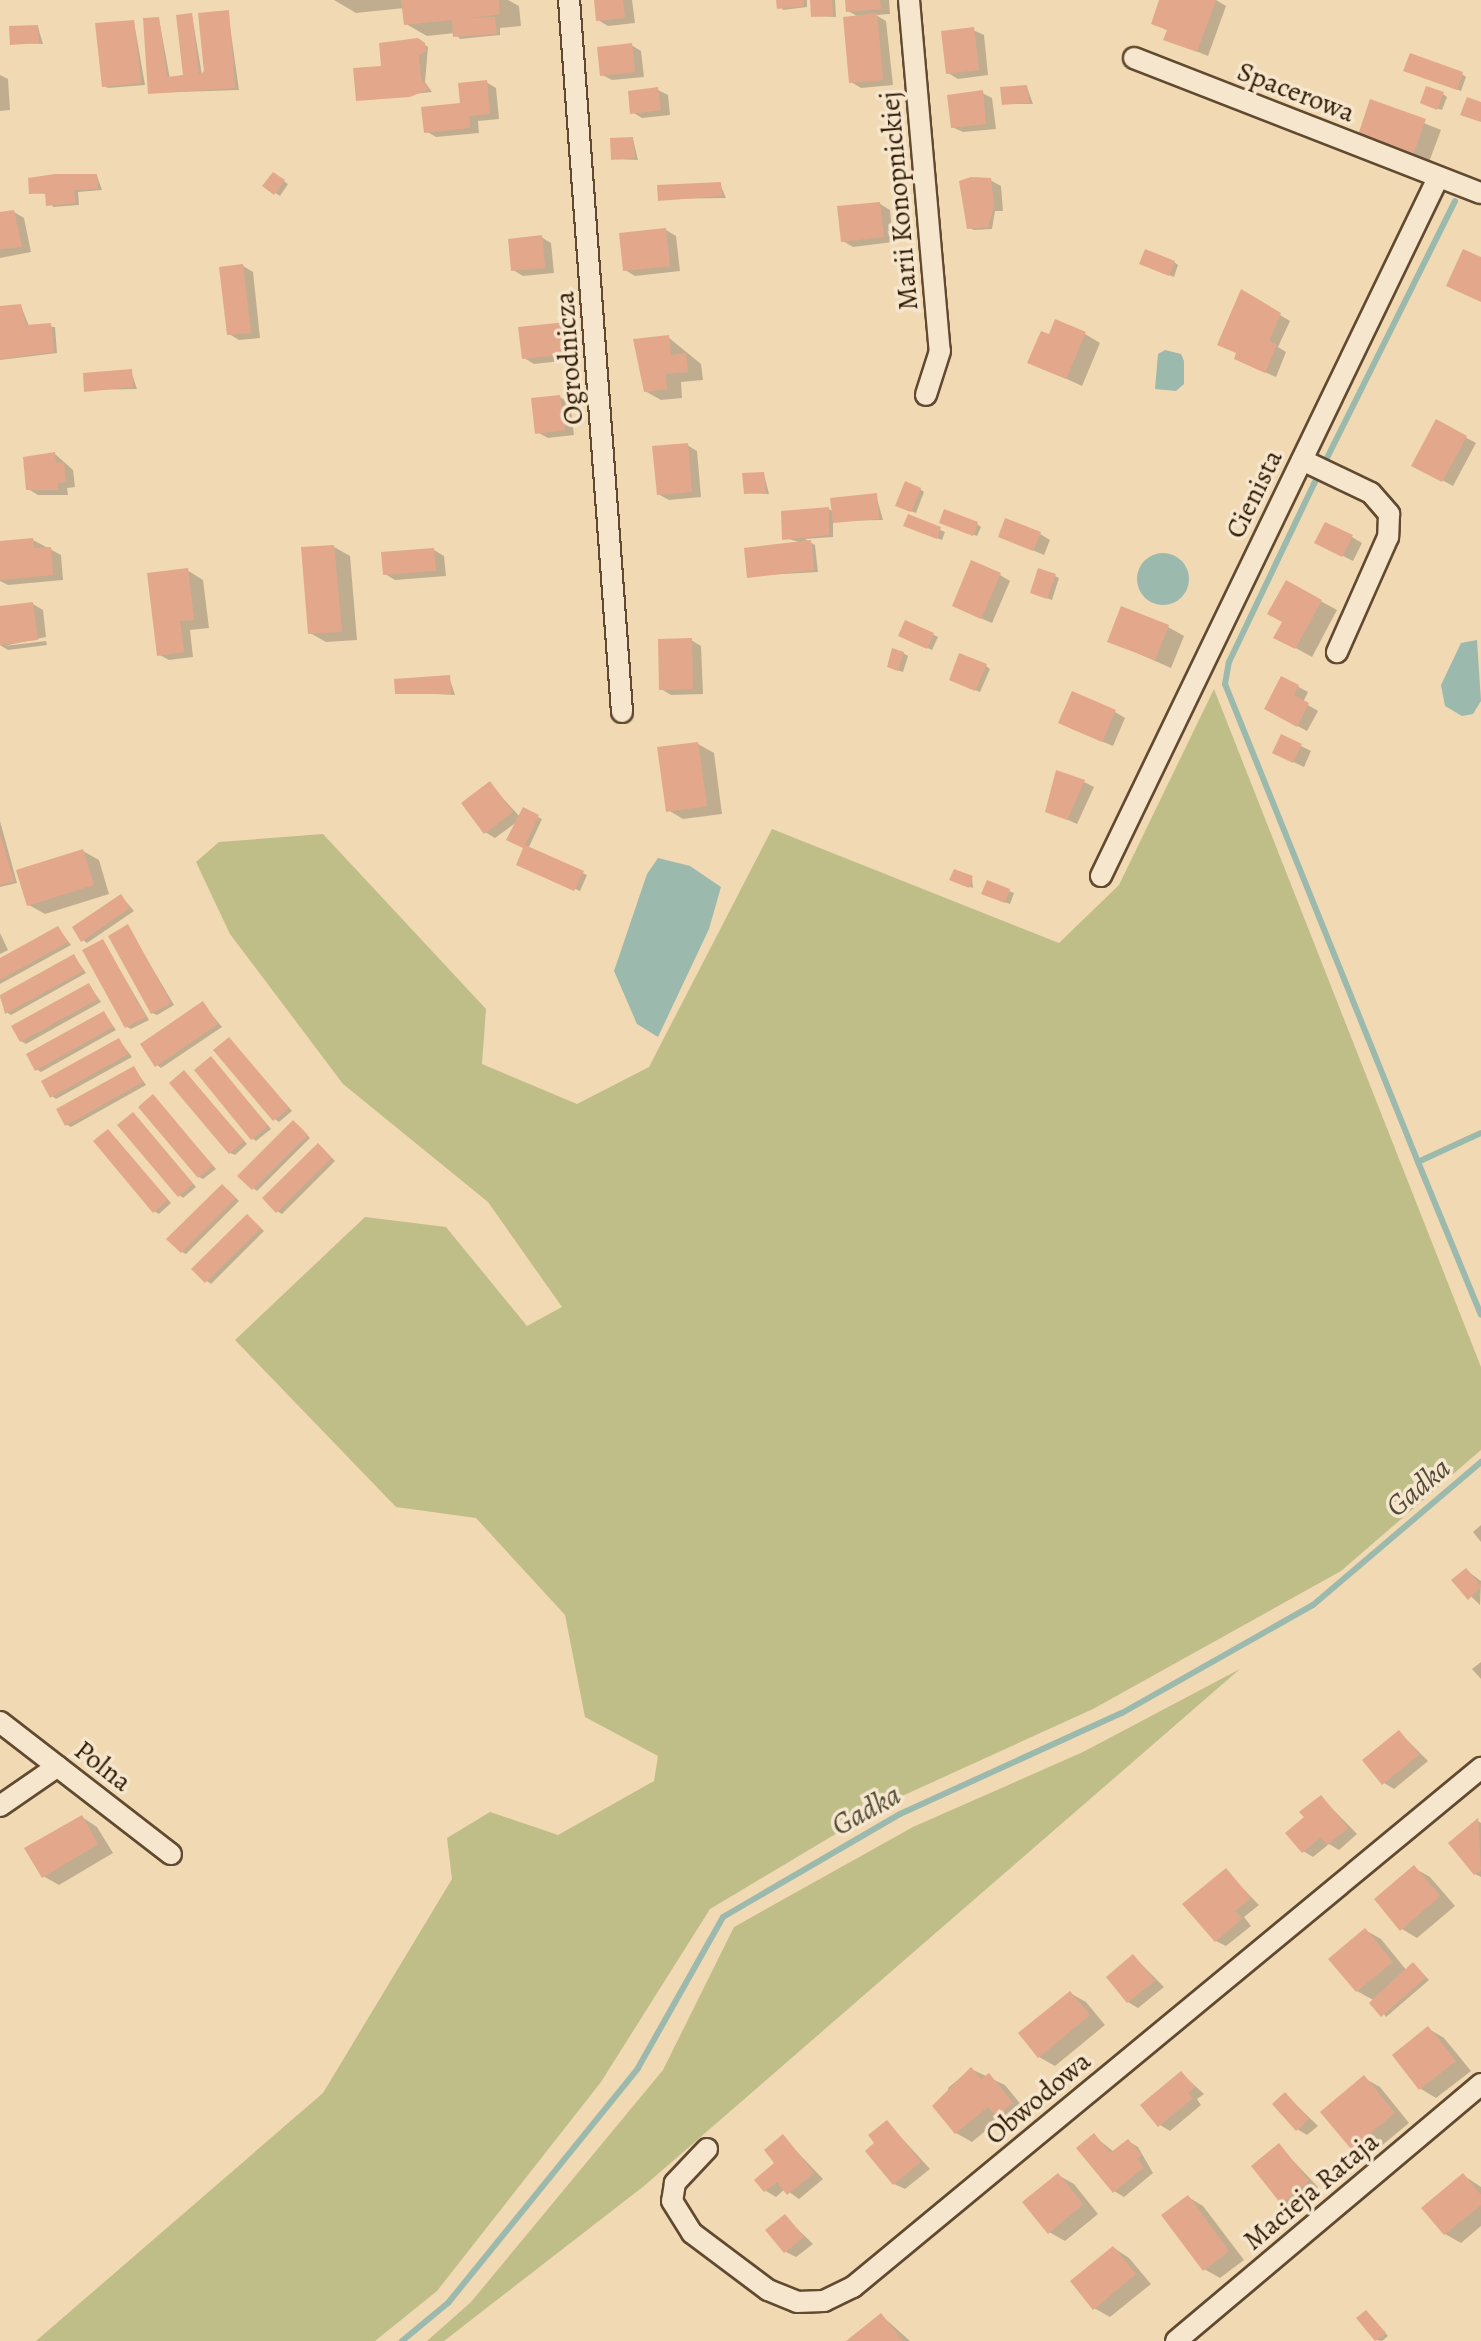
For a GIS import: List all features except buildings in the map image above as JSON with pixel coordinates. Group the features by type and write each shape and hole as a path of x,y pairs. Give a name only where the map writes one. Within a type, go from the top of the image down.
{"street":[{"name":"Ogrodnicza","path":"569,0 622,712"},
{"name":"Marii Konopnickiej","path":"909,0 940,351 926,395"},
{"name":"Spacerowa","path":"1134,58 1438,178"},
{"path":"1438,178 1481,193"},
{"name":"Cienista","path":"1101,876 1438,178"},
{"path":"1302,460 1371,493 1389,514 1388,537 1337,652"},
{"name":"Polna","path":"0,1722 171,1854"},
{"path":"0,1806 58,1766"},
{"name":"Obwodowa","path":"707,2149 675,2183 672,2201 692,2233 768,2290 797,2302 824,2301 853,2287 1481,1768"},
{"name":"Macieja Rataja","path":"1176,2341 1481,2084"}],"shaded area":[{"path":"1165,350 1181,354 1184,361 1184,384 1176,391 1155,389 1158,354"},
{"path":"1163,553 1182,560 1189,579 1182,598 1163,605 1144,598 1137,579 1144,560"},
{"path":"1477,640 1481,701 1473,714 1462,716 1445,706 1441,685 1461,643"},
{"path":"1214,689 1481,1367 1481,1450 1341,1571 1093,1709 889,1802 710,1909 601,2082 437,2291 375,2341 36,2341 323,2093 452,1879 447,1838 490,1812 558,1835 654,1781 658,1756 585,1717 565,1615 476,1518 396,1507 235,1340 365,1217 446,1227 527,1326 562,1307 488,1202 343,1084 230,934 196,862 219,842 323,834 486,1009 482,1064 577,1104 649,1067 772,829 1059,943 1119,885"},
{"path":"658,858 690,866 721,887 709,929 658,1037 637,1024 614,971 647,874"},
{"path":"1240,1669 644,2186 444,2341 427,2341 471,2302 663,2070 734,1927 913,1827 1083,1752"}],"waterway":[{"path":"1418,1162 1225,684 1229,662 1455,201"},
{"name":"Gadka","path":"1481,1133 1418,1162 1481,1315"},
{"name":"Gadka","path":"402,2341 448,2303 638,2068 723,1917 900,1814 1122,1713 1313,1605 1481,1462"}]}
